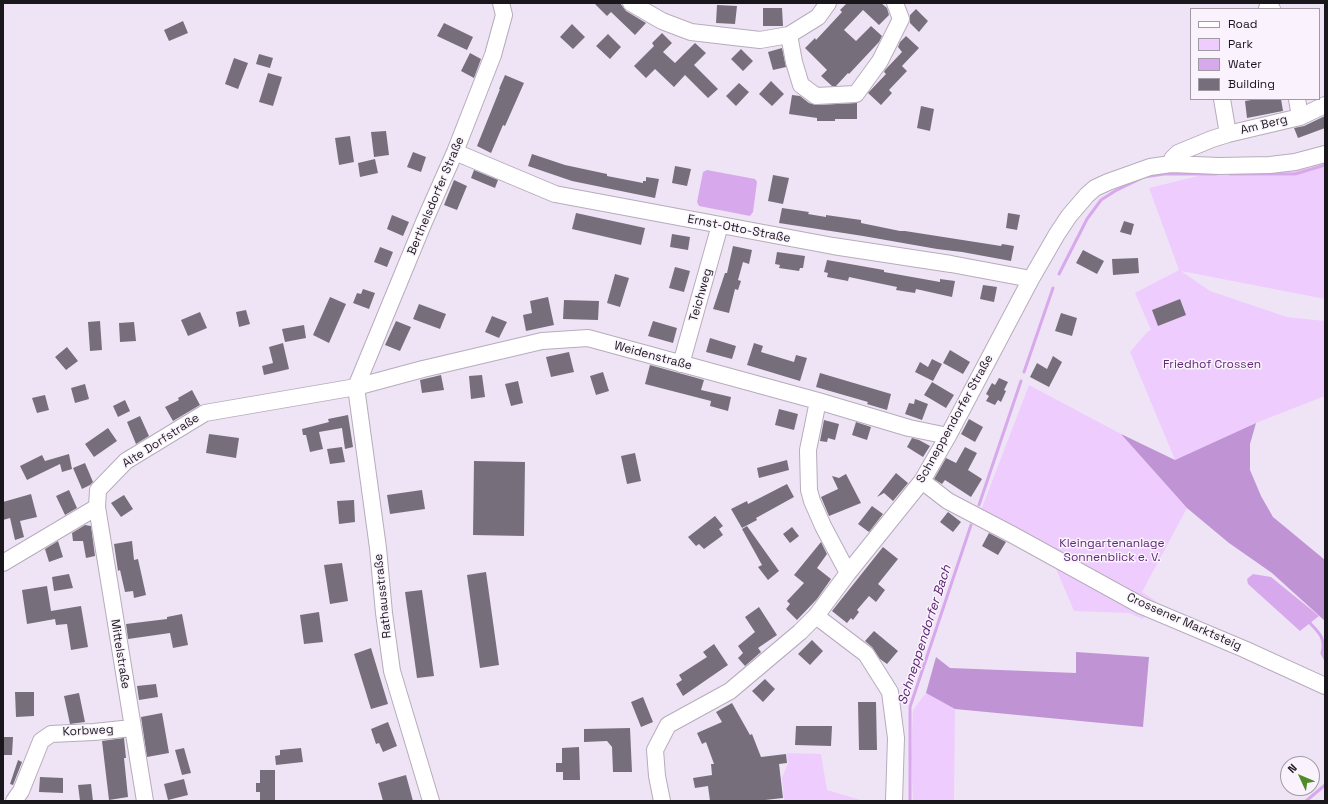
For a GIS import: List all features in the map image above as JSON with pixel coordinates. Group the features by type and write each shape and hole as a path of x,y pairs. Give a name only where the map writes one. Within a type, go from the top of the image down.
{"street":[{"name":"Berthelsdorfer Straße","path":"356,387 424,222 455,152 493,55 504,15 502,3"},
{"path":"631,3 662,21 691,32 760,40 789,35 818,17 828,3"},
{"path":"789,35 794,62 801,85 816,96 856,94 880,61 901,19 895,3"},
{"name":"Am Berg","path":"1222,100 1228,134"},
{"name":"Am Berg","path":"1298,100 1300,117"},
{"name":"Am Berg","path":"1171,164 1172,159 1178,153 1228,134 1300,117 1325,105"},
{"name":"Ernst-Otto-Straße","path":"455,152 555,194 833,246 951,264 1031,279"},
{"name":"Schneppendorfer Straße","path":"662,801 657,776 655,750 668,725 730,691 800,632 816,616 848,573 922,481 948,436 1031,279 1057,234 1069,216 1095,188 1150,167 1171,164 1219,166 1270,165 1295,162 1325,154"},
{"name":"Teichweg","path":"682,364 720,225"},
{"name":"Weidenstraße","path":"356,387 423,369 542,341 588,338 818,401 909,428 948,436"},
{"name":"Alte Dorfstraße","path":"97,507 98,490 126,461 205,413 356,387"},
{"name":"Rathausstraße","path":"356,387 378,548 384,613 392,671 431,801"},
{"path":"818,401 808,450 809,490 812,502 823,526 848,573"},
{"name":"Crossener Marktsteig","path":"922,481 948,501 1142,606 1251,652 1325,686"},
{"path":"3,563 97,507"},
{"name":"Mittelstraße","path":"97,507 145,801"},
{"path":"816,616 866,654 890,692 896,738 894,801"},
{"name":"Korbweg","path":"14,801 21,791 41,741 51,734 132,728"}],"green space":[{"path":"1325,166 1325,299 1181,271 1210,291 1287,317 1325,321 1325,396 1256,423 1175,460 1130,352 1147,332 1151,330 1135,293 1179,270 1149,188 1202,175 1289,171"},
{"name":"Kleingartenanlage Sonnenblick e. V.","path":"1029,385 1121,434 1187,508 1142,592 1156,601 1143,619 1129,613 1074,611 1054,564 980,513"},
{"path":"926,693 955,709 954,801 913,801 911,757 913,710"},
{"path":"787,753 821,754 827,790 864,801 784,801 782,778 788,763"}],"shaded area":[{"path":"1256,423 1250,444 1250,470 1261,496 1273,517 1325,560 1325,621 1272,573 1229,543 1187,508 1121,434 1175,460"},
{"path":"1076,652 1149,657 1143,727 955,709 926,693 936,657 950,668 1076,673"}],"water":[{"path":"707,170 755,179 757,182 753,212 750,216 699,206 697,202 703,172"},
{"path":"1253,574 1271,577 1319,616 1300,631 1248,584 1247,579"}],"building":[{"path":"594,3 620,3 626,11 646,23 635,35 611,12 607,16"},
{"path":"847,3 881,3 887,8 889,15 879,25 863,10 844,30 856,41 871,26 882,36 879,42 849,74 848,73 836,86 832,86 821,76 827,70 805,48 815,38 816,40 842,12 840,10"},
{"path":"717,5 737,6 735,24 716,23"},
{"path":"763,8 782,8 783,26 763,26"},
{"path":"916,9 928,21 919,32 910,23 910,15"},
{"path":"183,21 188,33 169,41 164,30"},
{"path":"444,23 473,37 467,50 437,36"},
{"path":"572,24 585,37 573,49 560,37"},
{"path":"662,33 672,43 663,52 675,63 695,43 706,53 694,65 718,89 708,98 685,75 674,87 655,69 646,78 634,66 654,46 652,43"},
{"path":"608,34 621,47 610,59 596,46"},
{"path":"906,36 919,48 902,66 907,71 889,90 892,93 881,105 868,93 886,74 884,72 885,70 902,52 898,47 900,42"},
{"path":"782,48 786,67 773,70 768,52"},
{"path":"741,49 753,61 743,71 731,59"},
{"path":"470,53 481,59 474,78 461,71"},
{"path":"259,54 273,58 270,68 256,64"},
{"path":"234,58 248,63 238,89 225,84"},
{"path":"268,73 282,77 273,106 259,102"},
{"path":"505,75 524,83 491,153 477,146"},
{"path":"771,81 784,94 772,106 759,94"},
{"path":"739,83 749,92 736,106 726,96"},
{"path":"792,95 800,96 809,103 816,105 857,103 857,119 817,121 817,118 789,114"},
{"path":"1281,100 1283,111 1247,118 1245,101"},
{"path":"921,106 934,109 930,131 917,128"},
{"path":"1325,116 1325,128 1298,138 1294,128 1304,126"},
{"path":"386,131 389,155 374,157 371,132"},
{"path":"350,136 354,162 339,165 335,138"},
{"path":"413,152 426,157 421,172 407,167"},
{"path":"532,154 565,165 607,174 607,176 643,183 643,181 646,181 646,177 659,179 655,198 572,181 528,166"},
{"path":"375,159 378,173 360,177 358,163"},
{"path":"675,166 691,169 687,186 672,183"},
{"path":"474,170 498,180 495,188 471,178"},
{"path":"773,175 789,178 783,204 768,201"},
{"path":"454,180 467,186 457,210 444,205"},
{"path":"782,208 809,212 808,214 826,217 826,215 861,220 861,223 900,231 1001,246 1002,244 1014,246 1011,261 937,249 779,223"},
{"path":"576,213 645,228 641,245 572,229"},
{"path":"1008,213 1020,215 1017,230 1006,228"},
{"path":"392,215 409,222 403,236 387,229"},
{"path":"1124,221 1134,224 1131,235 1120,232"},
{"path":"672,234 690,237 688,250 670,247"},
{"path":"733,246 752,250 749,264 743,262 738,280 741,281 738,290 735,289 729,313 713,309 725,273 727,273"},
{"path":"380,247 393,252 387,267 374,262"},
{"path":"1083,250 1104,261 1097,274 1076,263"},
{"path":"777,252 805,256 803,268 800,268 799,271 779,268 780,265 775,264"},
{"path":"1138,258 1139,273 1113,275 1112,259"},
{"path":"827,260 940,282 940,279 955,281 952,297 916,289 915,293 896,290 897,287 849,277 848,281 827,277 828,273 824,272"},
{"path":"675,267 690,271 684,292 669,288"},
{"path":"615,274 629,278 620,307 607,303"},
{"path":"983,285 997,287 994,302 980,299"},
{"path":"363,289 375,293 369,309 353,303 357,293 361,294"},
{"path":"330,297 346,304 329,343 313,335"},
{"path":"548,297 554,325 526,331 523,315 532,313 530,301"},
{"name":"Friedhof Crossen","path":"1180,299 1186,315 1158,326 1152,310"},
{"path":"564,300 599,301 598,320 563,319"},
{"path":"419,304 446,314 440,329 413,319"},
{"path":"246,310 250,324 239,327 236,312"},
{"path":"200,312 207,328 188,336 181,320"},
{"path":"1061,313 1077,318 1072,336 1055,331"},
{"path":"492,316 507,322 499,338 485,332"},
{"path":"100,321 102,350 90,351 88,322"},
{"path":"396,321 411,327 400,351 385,345"},
{"path":"653,321 677,328 673,343 648,336"},
{"path":"134,322 136,341 120,342 119,323"},
{"path":"304,325 306,338 285,342 282,329"},
{"path":"710,338 736,346 732,359 706,352"},
{"path":"283,343 289,369 264,375 262,366 273,363 269,347"},
{"path":"754,343 763,346 761,352 794,362 796,355 807,358 800,381 747,365"},
{"path":"67,347 78,361 66,370 55,357"},
{"path":"950,350 970,362 963,374 943,363"},
{"path":"569,352 574,372 551,377 546,357"},
{"path":"1053,356 1062,362 1049,387 1030,377 1037,363 1047,369"},
{"path":"932,359 942,364 933,381 915,372 920,362 928,367"},
{"path":"650,365 704,380 701,390 731,397 728,411 710,406 711,401 645,384"},
{"path":"603,372 609,391 596,395 590,376"},
{"path":"820,373 891,394 887,410 867,404 868,402 816,387"},
{"path":"441,375 444,390 422,393 420,380"},
{"path":"482,375 485,397 471,399 469,376"},
{"path":"999,378 1008,382 1001,402 998,400 995,405 986,401 989,396 986,394 992,383 995,385"},
{"path":"518,381 523,403 511,406 505,384"},
{"path":"932,382 954,395 946,408 924,395"},
{"path":"85,384 89,399 75,403 71,388"},
{"path":"192,390 200,405 173,421 165,407 179,400 178,398"},
{"path":"45,395 49,410 37,413 32,398"},
{"path":"915,399 928,404 922,420 905,414 909,403 914,404"},
{"path":"125,400 130,411 118,417 113,406"},
{"path":"779,409 798,414 794,430 775,425"},
{"path":"348,415 353,447 345,449 342,428 319,432 323,449 310,452 306,435 303,435 302,429 329,422 328,419"},
{"path":"140,416 149,436 136,444 127,422"},
{"path":"969,419 983,427 975,442 961,434"},
{"path":"824,420 839,424 835,440 828,438 827,442 820,441"},
{"path":"856,422 871,427 867,440 852,435"},
{"path":"108,428 117,441 94,457 85,444"},
{"path":"209,434 239,438 236,458 206,453"},
{"path":"912,438 930,446 923,457 907,447"},
{"path":"342,447 345,462 330,464 327,449"},
{"path":"965,447 977,453 968,470 982,479 971,497 945,480 942,484 934,479 946,458 956,463"},
{"path":"635,453 641,481 627,484 621,456"},
{"path":"69,454 72,469 62,472 60,464 27,480 20,466 42,455 45,461"},
{"path":"787,460 789,470 759,478 757,468"},
{"path":"474,461 525,462 524,536 473,535"},
{"path":"85,463 93,482 82,489 73,468"},
{"path":"896,473 908,483 893,501 884,493 877,497"},
{"path":"846,474 861,503 829,516 821,497 838,489 832,476 839,478"},
{"path":"787,484 794,497 756,518 757,520 742,528 731,509 747,501 748,504"},
{"path":"69,490 77,508 65,515 56,496"},
{"path":"422,490 425,509 390,514 387,495"},
{"path":"31,494 37,517 20,521 24,537 15,540 10,518 3,520 3,502"},
{"path":"124,495 133,509 121,517 111,503"},
{"path":"354,500 355,522 339,524 337,501"},
{"path":"872,506 883,514 869,532 858,524"},
{"path":"948,512 961,522 953,532 940,522"},
{"path":"715,516 723,526 719,529 723,535 704,549 699,544 696,546 688,537"},
{"path":"85,525 91,526 95,556 86,558 83,541 73,541 72,533"},
{"path":"747,526 779,571 768,580 758,567 762,565 742,529"},
{"path":"792,527 799,536 790,543 783,534"},
{"path":"989,533 1006,542 998,555 982,546"},
{"path":"58,541 63,557 49,562 45,549"},
{"path":"132,541 134,560 138,559 146,595 134,598 133,591 125,592 120,570 118,571 114,544"},
{"path":"821,542 827,554 817,568 831,579 817,599 797,620 786,609 790,604 787,601 804,583 794,575"},
{"path":"883,547 898,559 878,584 885,590 876,602 869,596 857,610 859,612 853,620 851,618 847,623 832,611"},
{"path":"342,563 348,601 330,604 324,565"},
{"path":"486,572 499,665 480,668 467,575"},
{"path":"69,574 73,588 54,591 52,577"},
{"path":"47,586 51,611 81,606 88,647 71,650 67,624 56,625 55,619 27,624 22,590"},
{"path":"422,590 434,676 417,678 405,592"},
{"path":"759,607 777,635 758,648 761,652 745,666 738,658 743,653 738,646 755,632 745,617"},
{"path":"319,612 323,642 304,644 300,615"},
{"path":"182,614 188,645 173,648 170,633 128,639 126,624 167,619 167,617"},
{"path":"874,631 898,651 887,664 880,659 872,647 865,641"},
{"path":"812,640 823,651 810,665 798,654"},
{"path":"714,644 728,665 683,696 676,684 682,680 679,675 707,657 703,652"},
{"path":"371,648 388,704 371,709 354,654"},
{"path":"765,679 775,689 763,702 752,691"},
{"path":"156,684 158,697 139,700 137,686"},
{"path":"15,692 34,692 34,716 16,717"},
{"path":"79,693 85,722 70,724 64,696"},
{"path":"643,697 653,722 641,727 631,702"},
{"path":"858,702 876,702 877,750 859,750"},
{"path":"732,703 750,735 752,734 761,757 786,754 787,763 779,764 783,798 756,801 710,801 708,786 695,788 693,778 712,775 711,764 714,764 706,742 702,744 697,733 722,722 716,712"},
{"path":"162,713 169,753 147,757 141,717"},
{"path":"388,722 397,746 383,752 379,743 376,744 371,729"},
{"path":"796,726 832,726 831,746 795,745"},
{"path":"630,728 632,772 613,772 612,747 607,741 584,742 584,729"},
{"path":"3,737 13,737 12,755 3,755"},
{"path":"124,738 126,758 124,758 128,797 109,800 102,741"},
{"path":"579,747 580,780 563,780 563,772 556,772 556,763 562,763 562,748"},
{"path":"184,748 191,773 182,775 175,750"},
{"path":"301,748 303,762 276,765 275,756 280,755 280,750"},
{"path":"18,760 22,762 13,785 10,784"},
{"path":"260,770 275,770 275,800 260,800 260,792 256,792 256,783 260,783"},
{"path":"406,775 413,801 383,801 378,783"},
{"path":"40,777 63,778 63,793 39,792"},
{"path":"184,779 188,795 168,800 164,784"},
{"path":"91,784 93,801 80,801 78,785"}],"waterway":[{"name":"Schneppendorfer Bach","path":"1230,174 1295,174 1325,165"},
{"name":"Schneppendorfer Bach","path":"1059,274 1087,219 1101,200 1115,191 1144,177 1164,174 1216,174"},
{"name":"Schneppendorfer Bach","path":"1024,372 1053,288"},
{"name":"Schneppendorfer Bach","path":"979,505 1021,381"},
{"name":"Schneppendorfer Bach","path":"910,801 910,707 971,525"},
{"path":"1310,623 1321,636 1323,643 1322,653 1325,659"},
{"path":"1306,801 1325,785"}]}
